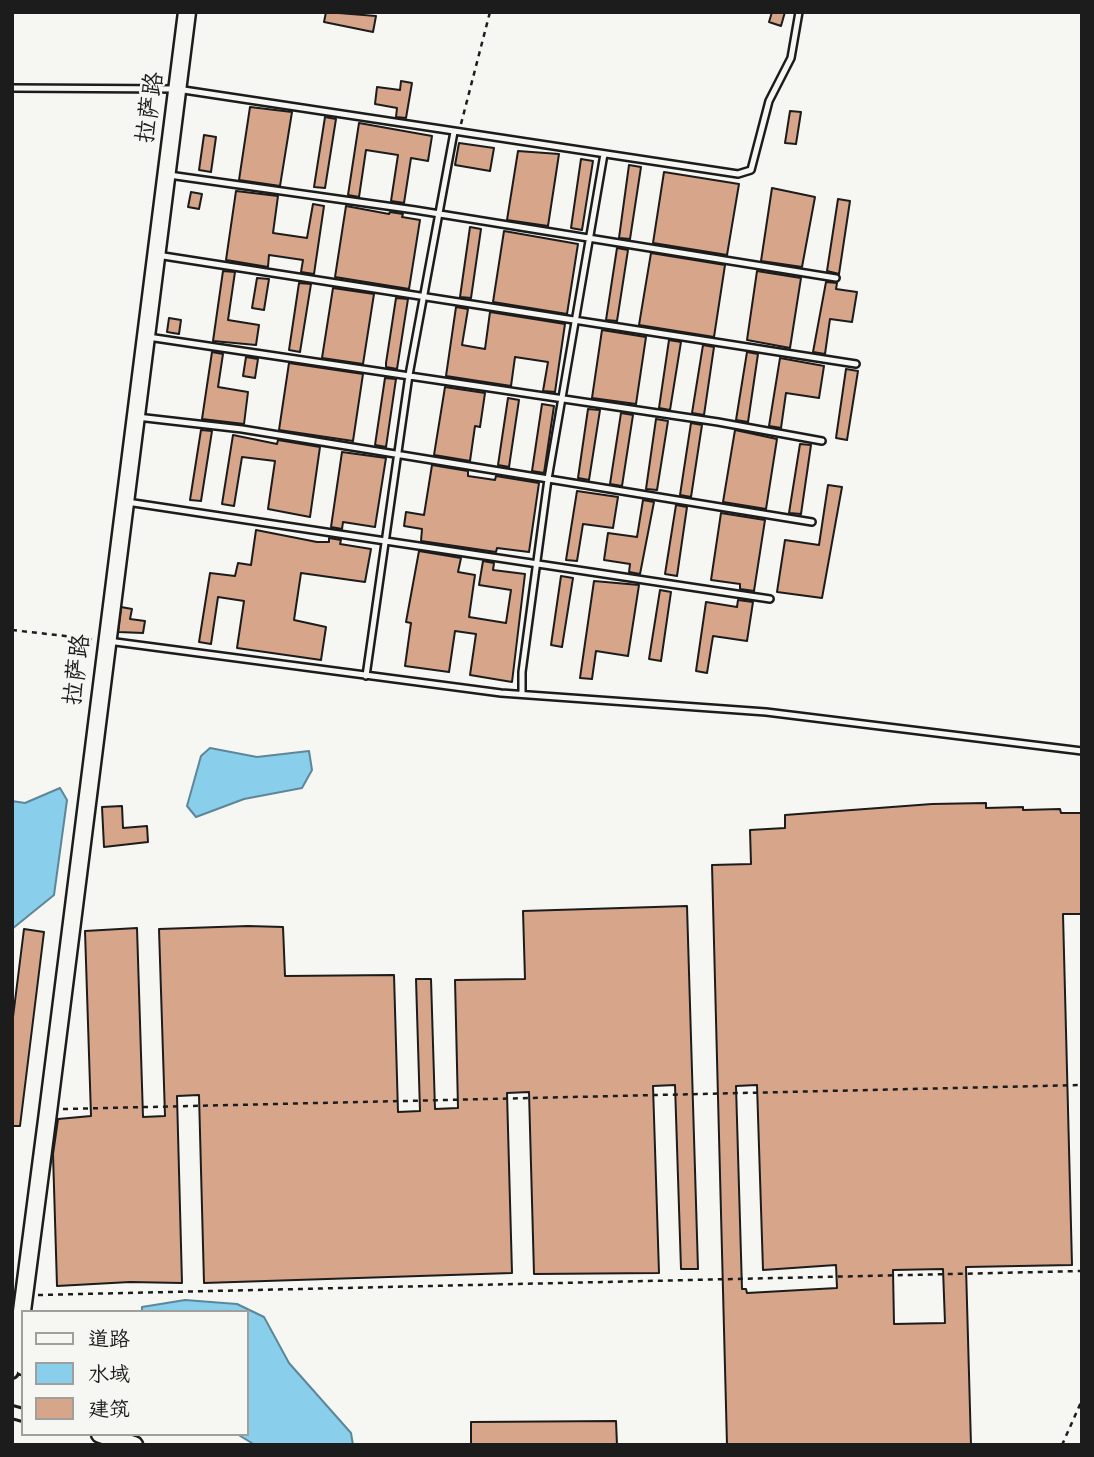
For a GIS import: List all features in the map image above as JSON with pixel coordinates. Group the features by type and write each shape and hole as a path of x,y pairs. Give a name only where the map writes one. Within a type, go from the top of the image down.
{"street":[{"name":"拉萨路","path":"22,1310 50,1109 123,502 187,12"},
{"name":"拉萨路","path":"12,1372 21,1319"},
{"name":"拉萨路","path":"19,1335 21,1350"},
{"path":"104,1436 134,1445"}],"lane":[{"path":"12,88 177,89 738,174 751,170 769,101 791,58 799,12"},
{"path":"366,676 409,375 456,132"},
{"path":"522,694 522,672 548,479 604,154"},
{"path":"166,175 440,214 836,278"},
{"path":"156,255 856,364"},
{"path":"145,336 822,441"},
{"path":"135,416 242,429 812,522"},
{"path":"123,502 770,600"},
{"path":"106,641 522,694 766,712 1082,751"}],"path":[{"path":"456,132 490,12"},
{"path":"12,630 106,641"},
{"path":"50,1109 1082,1085"},
{"path":"24,1296 1082,1271"},
{"path":"1062,1445 1082,1400"}],"water":[{"path":"210,748 257,757 309,751 312,770 302,788 244,799 196,817 187,806 201,756"},
{"path":"60,788 67,800 54,895 12,929 12,801 25,803"},
{"path":"185,1300 237,1304 264,1317 289,1363 351,1433 353,1445 255,1445 240,1436 248,1436 248,1310 142,1310 142,1307"}],"building":[{"path":"326,12 376,16 373,32 324,22"},
{"path":"772,12 785,12 781,26 769,22"},
{"path":"401,81 412,83 406,118 396,117 397,108 375,104 377,87 400,90"},
{"path":"250,107 292,112 280,186 239,180"},
{"path":"790,111 801,112 796,144 785,143"},
{"path":"325,117 336,119 325,188 314,187"},
{"path":"359,123 432,136 428,161 411,158 404,203 391,201 398,155 366,150 359,197 348,195"},
{"path":"204,135 216,137 211,172 199,170"},
{"path":"459,143 494,148 490,171 455,165"},
{"path":"518,151 559,154 548,226 507,220"},
{"path":"581,159 593,161 582,230 571,228"},
{"path":"629,165 641,167 630,239 619,238"},
{"path":"664,172 739,184 727,255 653,243"},
{"path":"772,188 815,197 802,267 761,261"},
{"path":"236,191 278,196 273,233 307,238 313,204 324,206 314,274 301,272 303,260 269,255 268,267 226,260"},
{"path":"191,192 202,194 199,209 188,207"},
{"path":"838,199 850,201 839,274 827,271"},
{"path":"346,206 403,214 402,217 420,220 409,289 335,277"},
{"path":"470,227 481,229 471,298 460,297"},
{"path":"504,231 578,244 567,314 493,302"},
{"path":"617,248 628,250 617,321 606,320"},
{"path":"651,253 725,265 714,337 639,325"},
{"path":"223,271 235,272 228,320 259,325 256,345 213,341"},
{"path":"757,271 801,278 790,348 747,340"},
{"path":"257,278 269,279 264,310 252,308"},
{"path":"826,282 837,283 836,289 857,292 852,322 830,319 825,354 813,352"},
{"path":"299,283 311,284 300,352 289,350"},
{"path":"333,288 374,294 363,364 322,358"},
{"path":"396,298 408,299 397,369 386,367"},
{"path":"456,307 468,309 462,345 485,349 490,312 565,324 555,392 543,391 548,362 515,357 511,386 446,376"},
{"path":"169,318 181,320 179,334 167,332"},
{"path":"602,330 646,337 636,404 592,398"},
{"path":"669,340 681,342 670,410 659,408"},
{"path":"703,345 714,347 704,415 692,413"},
{"path":"212,352 223,354 218,387 248,392 244,424 202,419"},
{"path":"747,352 758,354 748,422 736,420"},
{"path":"246,357 258,359 255,378 243,376"},
{"path":"780,358 824,366 819,398 786,393 781,428 769,426"},
{"path":"289,363 363,374 353,441 279,430"},
{"path":"846,369 858,371 847,440 836,438"},
{"path":"385,378 396,379 386,447 375,445"},
{"path":"445,387 485,393 480,427 475,426 470,461 434,455"},
{"path":"508,398 519,400 509,467 498,465"},
{"path":"542,404 554,406 544,473 532,471"},
{"path":"588,409 600,410 589,480 578,478"},
{"path":"621,413 633,415 622,486 610,484"},
{"path":"656,419 668,421 657,490 646,489"},
{"path":"691,423 702,425 691,497 680,495"},
{"path":"201,430 212,431 201,501 190,500"},
{"path":"735,430 777,439 766,509 723,502"},
{"path":"233,435 277,444 278,440 320,447 310,517 268,509 275,461 242,457 234,506 222,504"},
{"path":"800,444 811,445 801,514 789,513"},
{"path":"342,452 386,458 375,527 343,522 342,529 331,527"},
{"path":"432,465 468,471 468,476 495,480 496,476 539,483 529,552 497,548 496,552 421,541 422,529 404,526 406,512 424,515"},
{"path":"828,485 842,487 822,598 777,592 785,540 819,545"},
{"path":"577,491 618,497 613,528 583,524 577,561 566,560"},
{"path":"643,500 654,502 640,574 629,572 630,564 604,560 608,533 637,537"},
{"path":"676,505 687,507 677,576 665,574"},
{"path":"721,513 765,520 754,591 740,589 740,584 711,580"},
{"path":"256,530 317,542 329,542 329,538 341,540 340,544 371,549 365,582 301,573 294,620 326,627 321,660 237,648 244,601 218,597 211,644 199,642 210,573 235,576 238,563 251,565"},
{"path":"419,551 461,558 458,572 475,575 469,617 506,623 511,590 479,585 483,561 494,563 493,570 525,574 512,682 470,675 476,634 455,631 449,672 405,666 411,623 406,622"},
{"path":"561,576 573,578 562,647 551,645"},
{"path":"594,581 639,585 628,656 596,651 592,679 580,678"},
{"path":"660,590 671,592 661,661 649,659"},
{"path":"738,600 753,602 747,641 713,636 707,673 696,671 706,602 737,607"},
{"path":"121,607 132,609 130,619 145,621 143,633 118,632"},
{"path":"986,803 986,808 1023,807 1023,810 1060,809 1061,813 1082,813 1082,914 1063,914 1072,1265 966,1267 971,1445 727,1445 712,865 751,864 750,830 785,828 785,815 932,804","holes":["757,1085 763,1270 836,1265 837,1288 747,1293 746,1289 742,1289 736,1086","943,1269 945,1323 894,1324 893,1270"]},
{"path":"122,806 123,828 147,826 148,842 104,847 102,807"},
{"path":"687,906 698,1269 681,1269 675,1085 653,1086 659,1273 534,1274 529,1092 507,1093 512,1273 204,1283 199,1095 177,1096 182,1283 130,1282 57,1286 53,1154 58,1119 91,1116 85,931 137,928 143,1117 165,1116 159,929 248,926 283,927 285,976 394,975 398,1112 420,1111 416,979 431,979 435,1109 458,1108 455,980 525,979 523,911"},
{"path":"24,929 44,932 20,1126 12,1126 12,1025"},
{"path":"616,1421 617,1445 471,1445 471,1422"}]}
